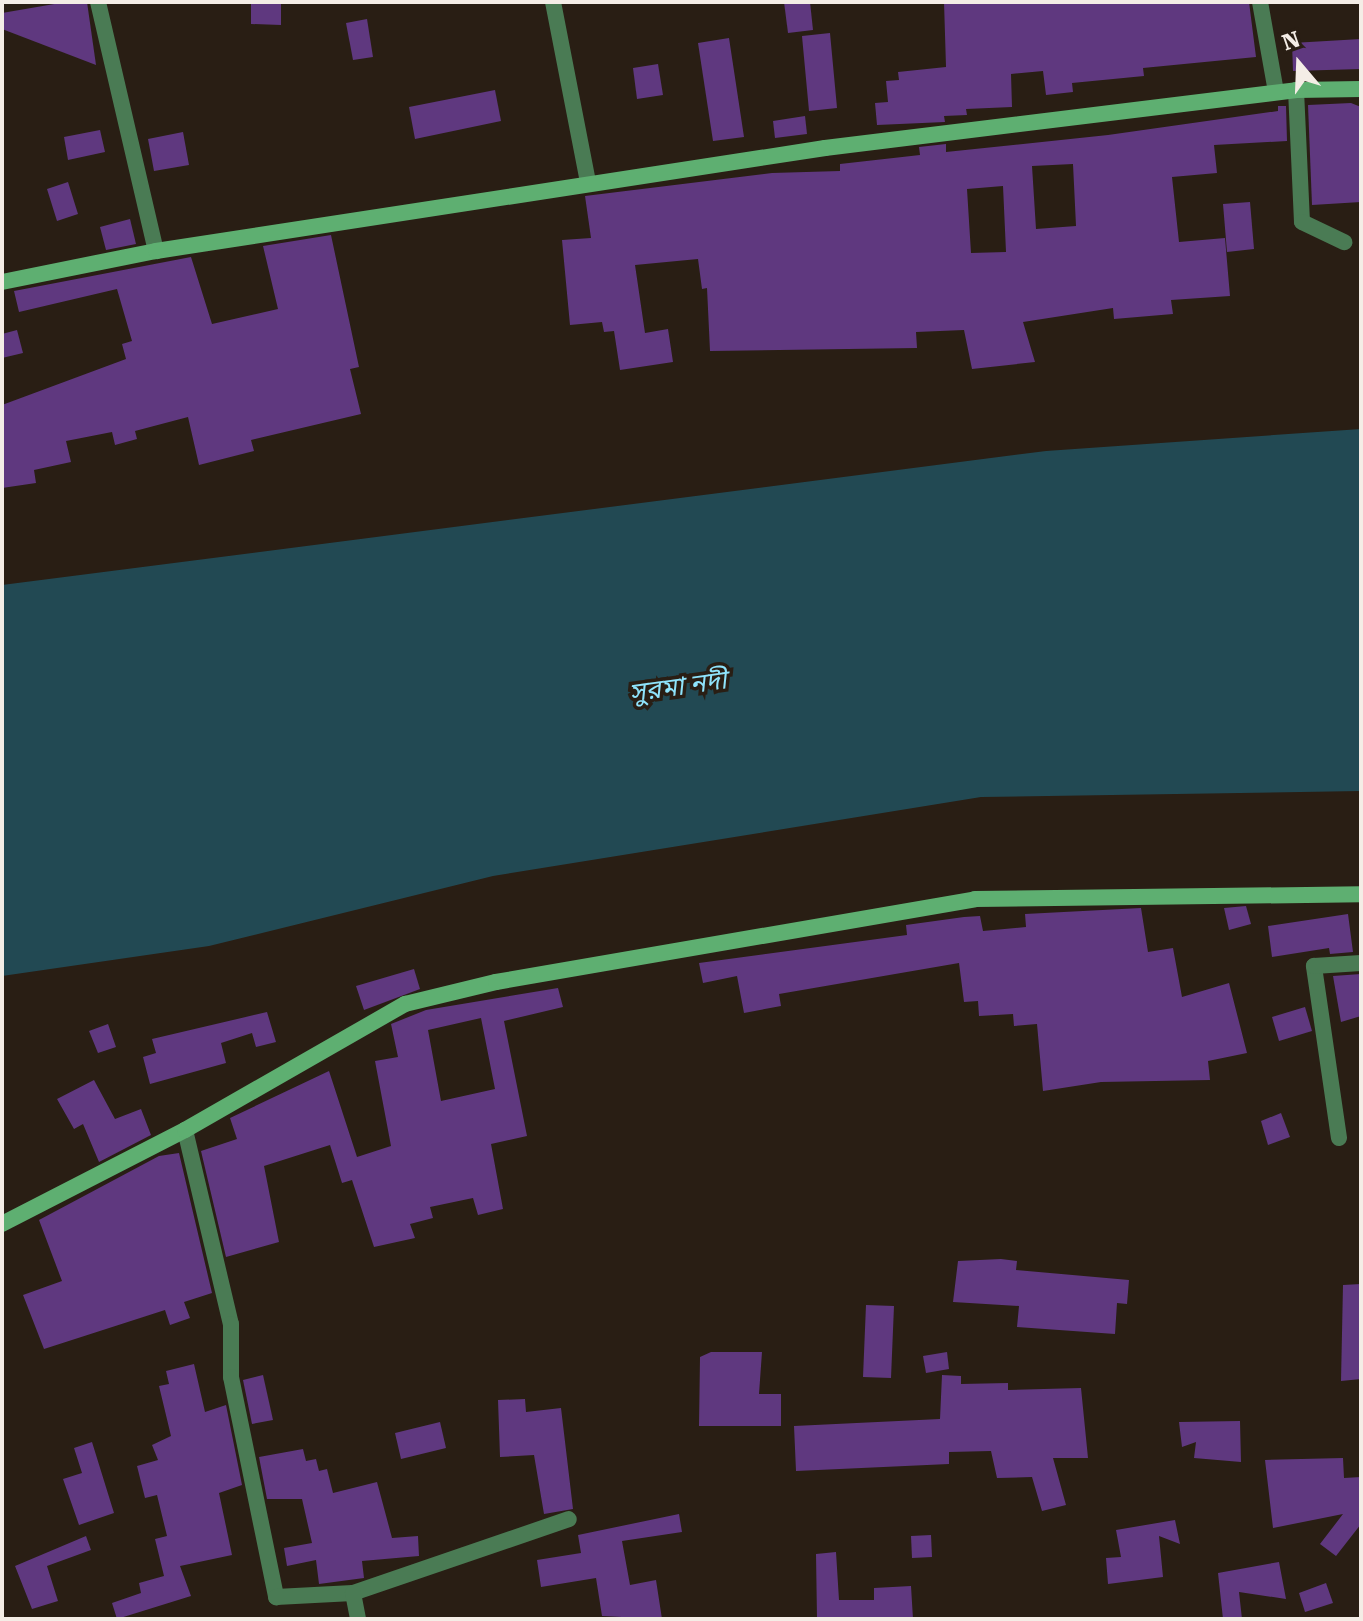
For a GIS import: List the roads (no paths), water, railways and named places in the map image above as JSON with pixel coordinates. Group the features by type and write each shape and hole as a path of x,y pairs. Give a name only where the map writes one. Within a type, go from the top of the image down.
{"street":[{"path":"98,2 156,251"},
{"path":"553,2 588,182"},
{"path":"1260,2 1276,92"},
{"path":"2,282 156,251 588,182 1276,92 1361,89"},
{"path":"1296,90 1302,222 1344,242"},
{"path":"2,1224 185,1130 405,1004 496,982 592,970 975,899 1361,894"},
{"path":"1339,1138 1314,966 1361,963"},
{"path":"185,1130 231,1324 231,1377 276,1597 353,1593 569,1519"},
{"path":"353,1593 358,1619"}],"water":[{"name":"সুরমা নদী","path":"1361,429 1361,791 981,797 493,876 209,946 2,976 2,585 1046,451"}]}
